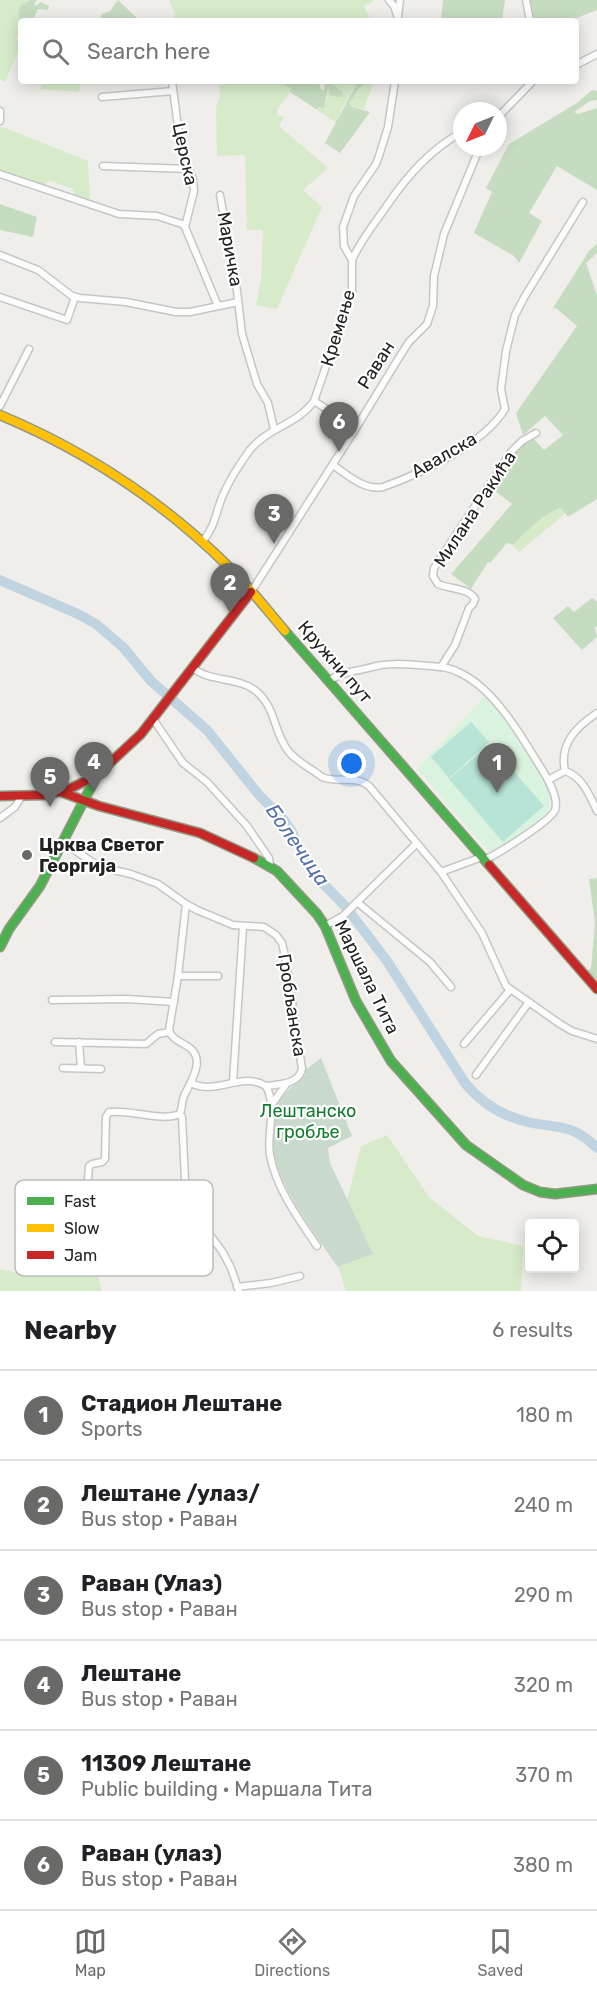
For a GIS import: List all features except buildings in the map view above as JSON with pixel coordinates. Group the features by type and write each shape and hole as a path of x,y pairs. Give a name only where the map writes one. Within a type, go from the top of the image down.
{"street":[{"path":"389,0 399,18"},
{"path":"399,18 400,0"},
{"path":"526,0 529,18"},
{"path":"579,63 597,54"},
{"name":"Церска","path":"172,84 181,150 192,173 194,191 185,227"},
{"name":"Кремење","path":"314,401 352,291 352,260 344,246 343,227 354,196 379,156 388,127 395,84"},
{"path":"507,108 530,84"},
{"path":"102,97 173,91"},
{"path":"0,111 0,121"},
{"path":"352,260 368,229 394,195 430,154 453,138"},
{"name":"Раван","path":"61,792 96,776 122,754 193,668 251,592 409,342 427,324 433,306 434,276 444,234 476,156"},
{"path":"103,166 189,169"},
{"path":"0,174 110,212 122,215 157,216 178,222 185,227 218,306"},
{"name":"Маричка","path":"220,195 242,334 257,384 268,403 274,429"},
{"name":"Авалска","path":"333,465 366,485 375,488 382,487 441,460 482,433 501,415 504,409 501,389 506,351 515,315 583,202"},
{"path":"0,255 44,273 75,297 126,302 176,312 238,302"},
{"path":"0,297 67,320 75,297"},
{"path":"0,406 29,349"},
{"path":"203,541 212,529 222,497 235,471 252,448 274,429 304,414 314,401 356,429"},
{"name":"Кружни пут","path":"0,415 45,435 98,464 153,500 203,541 232,570 597,989"},
{"name":"Милана Ракића","path":"441,667 455,645 469,608 475,599 472,594 438,584 433,576 434,568 512,452 522,441 536,433"},
{"path":"329,681 337,676 385,664 441,667 458,671 478,685 514,725 548,780 555,807 553,814 507,849 441,872"},
{"path":"193,668 200,673 251,686 270,706 290,753 325,779 353,779 365,783 376,793 441,872 482,933 502,981 510,990 565,1027 597,1039"},
{"path":"565,771 565,751 573,733 597,713"},
{"path":"153,719 183,763 207,782 247,826 269,858 270,866"},
{"path":"548,780 565,771"},
{"path":"565,771 578,778 597,811"},
{"name":"Раван","path":"0,946 9,929 40,886 96,776"},
{"path":"0,796 21,797 61,792"},
{"name":"Маршала Тита","path":"61,792 119,812 200,833 270,866 320,917 356,1001 385,1052 465,1145 523,1185 540,1192 555,1194 597,1189"},
{"path":"0,818 18,804 21,797"},
{"name":"Гробљанска","path":"62,842 100,867 131,874 158,884 186,904 233,925 267,928 282,943 301,1074 288,1083 266,1086 248,1080 208,1088 191,1083"},
{"path":"325,926 351,908 416,844"},
{"path":"357,902 430,962 451,987"},
{"path":"185,1180 183,1117 180,1114 196,1065 195,1055 169,1032 186,904"},
{"path":"233,1082 243,927"},
{"path":"178,976 218,976"},
{"path":"464,1044 510,990"},
{"path":"52,1000 67,998 174,1002"},
{"path":"476,1075 529,1002"},
{"path":"55,1042 146,1044 156,1035 169,1032"},
{"path":"79,1042 81,1068"},
{"path":"63,1068 101,1069"},
{"path":"272,1104 288,1083"},
{"path":"266,1086 272,1104 269,1132 274,1170 285,1196 317,1245"},
{"path":"88,1180 89,1166 105,1160 106,1117 109,1112 157,1116 180,1114"},
{"path":"213,1239 222,1251 238,1289 300,1276"}],"green space":[{"path":"0,0 31,0 21,5 16,39 18,40 18,52 5,82 0,79"},
{"path":"37,0 34,4 36,6 41,2 49,6 48,10 38,9 34,18 20,18 18,13 21,5"},
{"path":"118,0 137,18 100,18 102,14 110,11"},
{"path":"169,0 375,0 364,6 370,18 174,18 175,14"},
{"path":"443,0 505,0 502,18 441,18"},
{"path":"529,0 597,0 597,10 577,18 532,18"},
{"path":"42,84 80,84 79,92 40,89"},
{"path":"219,84 286,84 291,88 277,110 278,115 284,117 279,126 328,168 303,190 322,207 277,309 256,305 261,278 263,230 247,230 245,155 217,156 216,107 220,97"},
{"path":"284,84 319,84 324,90 325,84 333,84 343,92 343,95 339,97 330,95 328,88 324,108 316,109 290,92 291,88"},
{"path":"333,84 356,84 341,110 337,123 316,109 327,100 328,88 343,92"},
{"path":"356,84 365,84 349,103 352,107 370,112 340,153 325,143"},
{"path":"365,84 373,84 364,109 351,107 350,100"},
{"path":"592,90 597,91 597,100 590,101 574,112 578,114 597,108 597,190 557,166 529,213 542,221 519,263 514,256 474,233 492,192 486,188 503,156 507,156 509,144 577,103"},
{"path":"3,127 88,161 90,200 75,195 73,189 51,181 47,182 45,187 0,171 0,128"},
{"path":"0,204 37,217 33,237 0,230"},
{"path":"597,244 597,253 586,263 597,295 597,499 568,517 561,508 554,511 536,523 514,544 507,543 490,563 488,562 471,589 451,574 512,504 489,486 519,445 532,437 544,450 563,435 545,416 523,435 516,413 577,326 553,308 589,251"},
{"path":"561,508 565,513 519,552 511,544 514,544 542,519"},
{"path":"592,598 597,602 597,626 595,628 597,637 582,650 553,618 568,606 574,612"},
{"path":"485,696 518,736 541,771 548,788 550,803 545,815 502,849 490,853 417,769"},
{"path":"471,722 489,742 449,778 431,757"},
{"path":"490,744 544,806 503,842 449,779"},
{"path":"597,878 597,983 587,972 591,968 595,923 589,879"},
{"name":"Лештанско гробље","path":"321,1058 352,1136 328,1148 330,1163 373,1254 338,1267 289,1192 279,1171 271,1129 275,1109 281,1099 306,1074 304,1071"},
{"path":"387,1135 429,1197 478,1236 523,1246 521,1291 346,1291 338,1267 373,1254 347,1200 361,1146"},
{"path":"0,1269 15,1272 15,1276 98,1276 102,1291 0,1291"}],"waterway":[{"name":"Болечица","path":"0,580 96,624 123,647 151,681 207,730 259,795 284,820 313,873 345,906 387,961 465,1083 478,1097 493,1108 510,1116 580,1134 597,1148"}],"traffic: fast":[{"path":"285,631 489,865"},
{"path":"0,947 9,929 40,886 96,777"},
{"path":"254,858 277,871 317,914 325,926 356,1001 391,1061 466,1145 523,1185 540,1192 555,1194 597,1189"}],"traffic: slow":[{"path":"0,415 63,445 152,501 206,545 231,569 285,631"}],"traffic: jam":[{"path":"0,796 45,795 67,790 96,776 141,734 251,592"},
{"path":"61,792 99,806 200,833 254,858"},
{"path":"489,865 597,989"}],"place":[{"name":"Раван (улаз)","path":"339,452"},
{"name":"Раван (Улаз)","path":"274,544"},
{"name":"Лештане /улаз/","path":"230,613"},
{"name":"Лештане","path":"94,792"},
{"name":"Стадион Лештане","path":"497,793"},
{"name":"11309 Лештане","path":"50,807"},
{"name":"Црква Светог Георгија","path":"27,855"}]}
